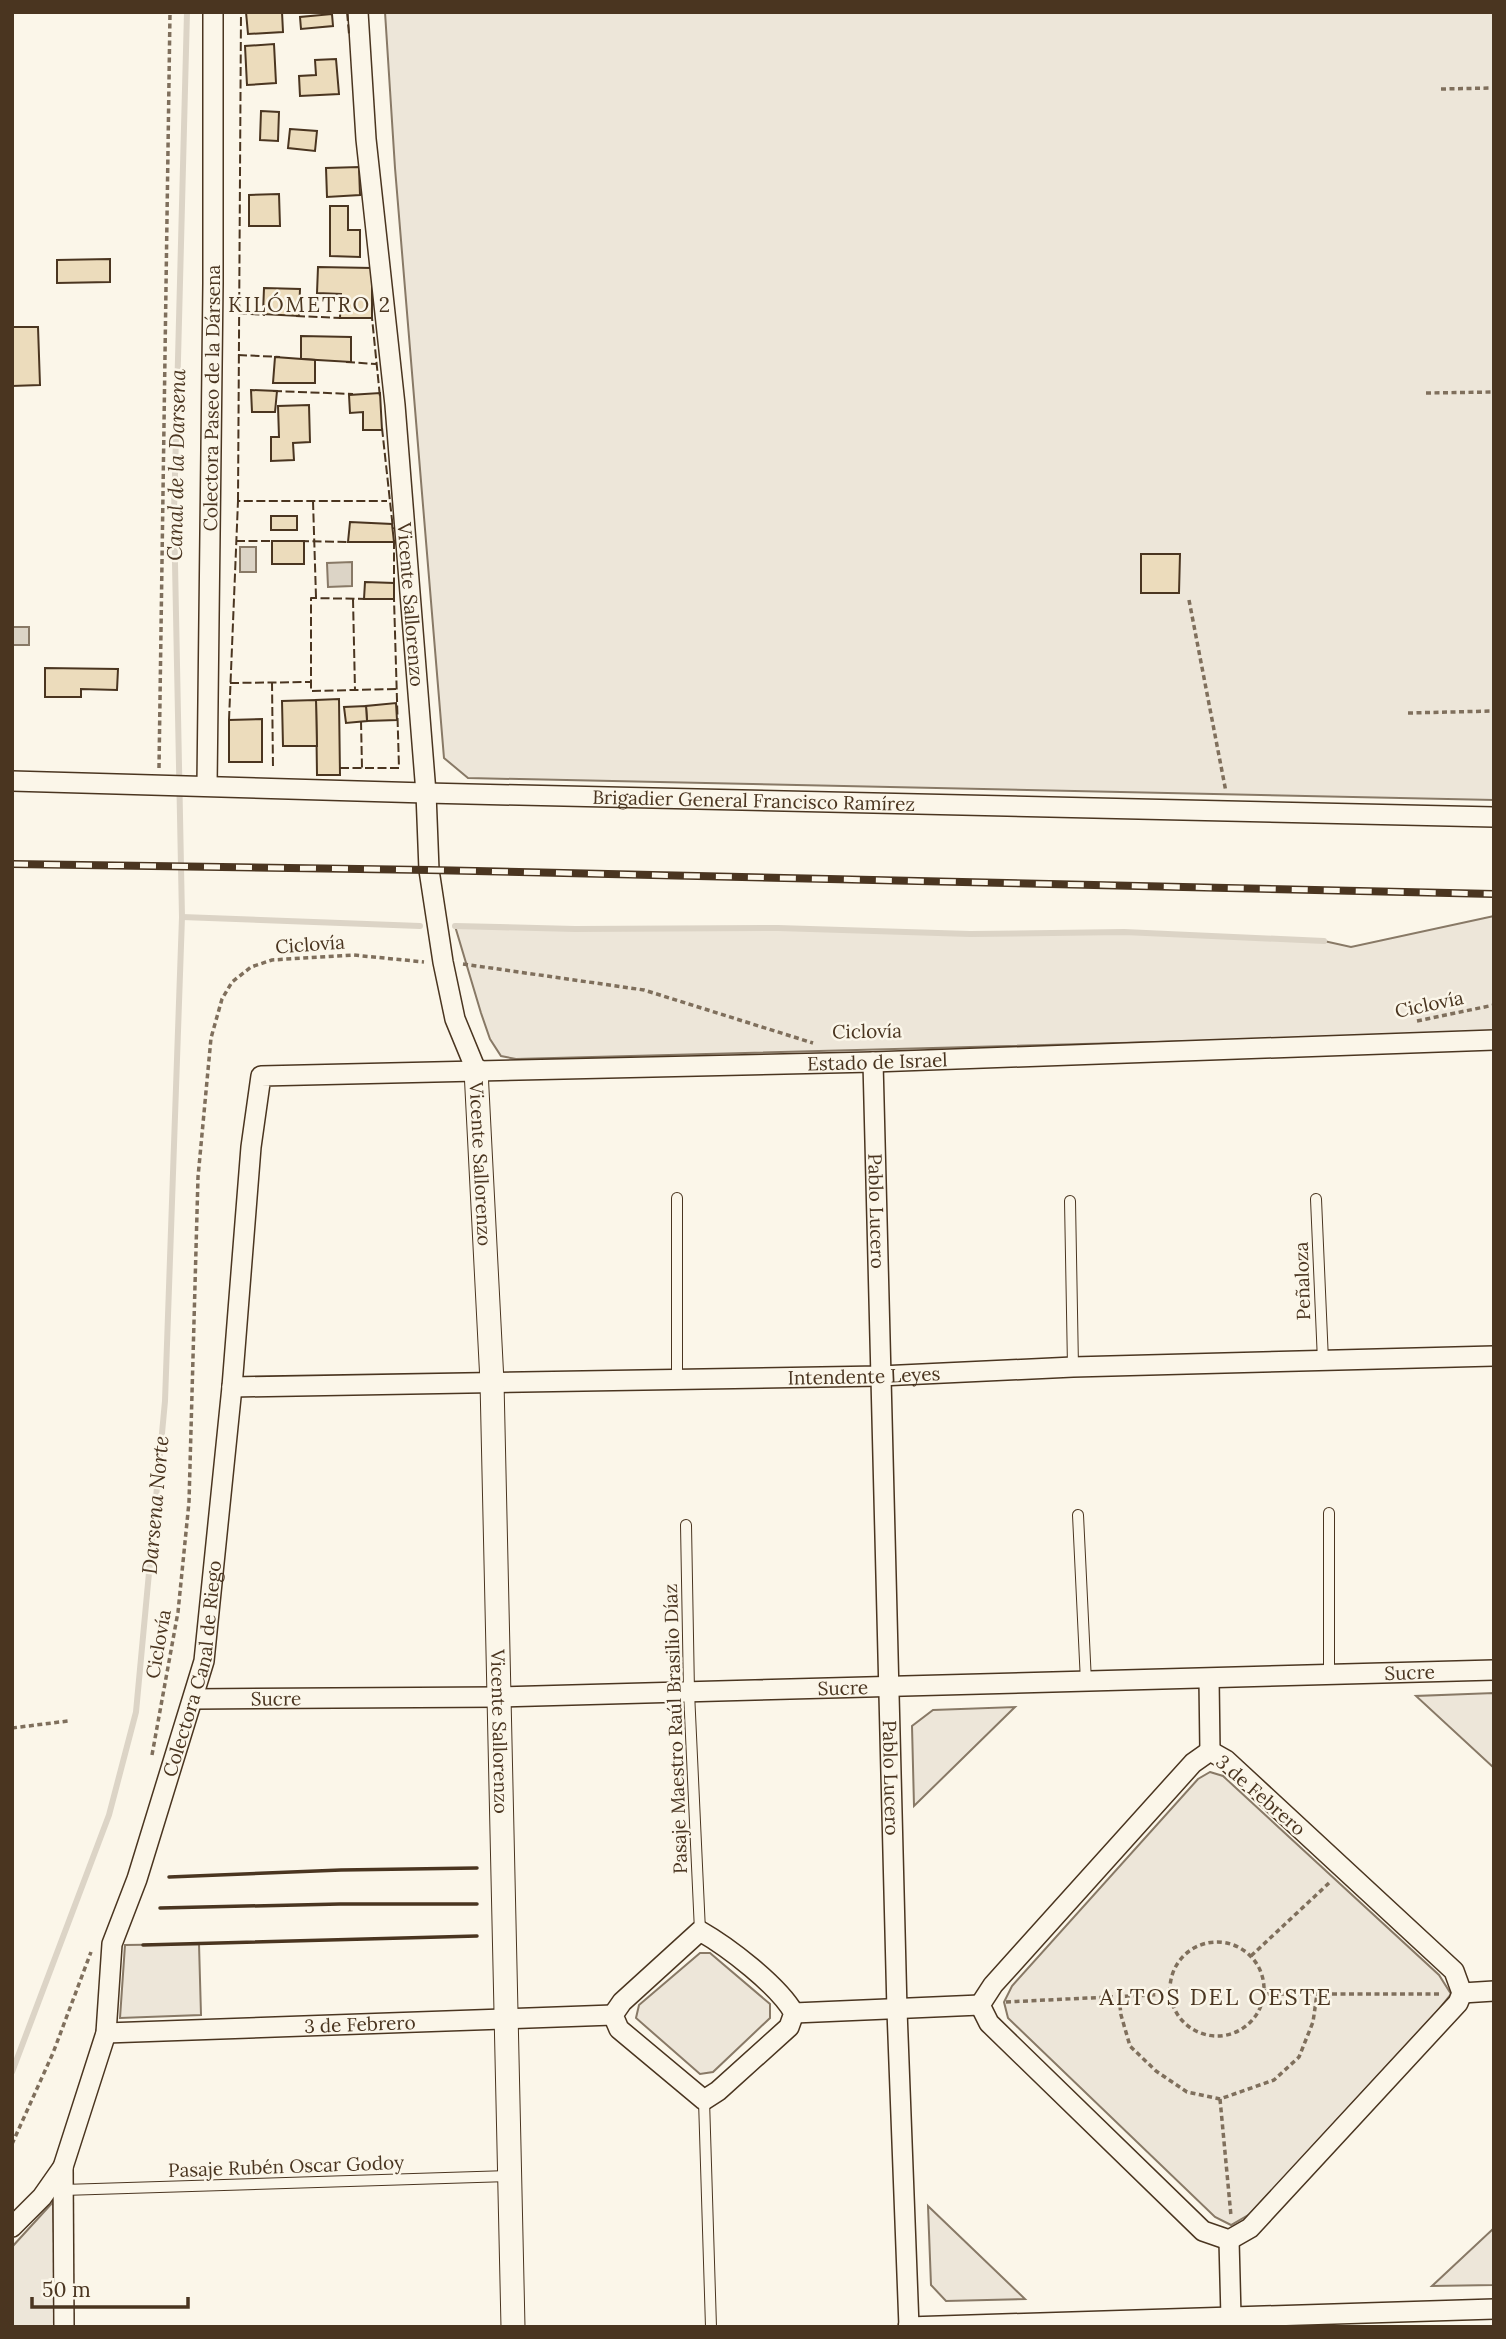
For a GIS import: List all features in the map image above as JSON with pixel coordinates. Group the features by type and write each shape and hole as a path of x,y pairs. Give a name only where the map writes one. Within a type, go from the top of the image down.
{"street":[{"name":"Colectora Paseo de la Dársena","path":"207,785 213,283 213,12"},
{"name":"Vicente Sallorenzo","path":"358,12 366,139 395,405 426,793 429,870 443,962 456,1019 476,1070 492,1382 513,2327"},
{"name":"Brigadier General Francisco Ramírez","path":"12,781 1494,817"},
{"name":"Estado de Israel","path":"261,1076 873,1062 1494,1040"},
{"name":"Pablo Lucero","path":"873,1062 897,2010 909,2327"},
{"name":"Colectora Canal de Riego","path":"12,2228 42,2197 63,2167 106,2033 112,1944 137,1879 204,1661 232,1387 251,1147 261,1076"},
{"name":"Intendente Leyes","path":"232,1387 880,1376 1073,1367 1494,1356"},
{"name":"Sucre","path":"194,1699 499,1697 1494,1670"},
{"path":"1209,1679 1210,1751"},
{"name":"3 de Febrero","path":"980,2005 1002,1975 1193,1763 1210,1751 1226,1760 1454,1971 1457,1994"},
{"path":"700,1931 716,1940 785,1997 794,2013 789,2027 718,2091 704,2100 619,2028 613,2015 622,2002 700,1931"},
{"path":"794,2013 980,2005 989,2023 1203,2231 1230,2232 1250,2228 1458,2003 1457,1994 1494,1992"},
{"name":"3 de Febrero","path":"106,2033 613,2015"},
{"path":"63,2167 64,2327"},
{"path":"1230,2232 1231,2317"},
{"path":"909,2327 1101,2324 1231,2317 1354,2320 1494,2309"}],"lane":[{"path":"677,1198 677,1378"},
{"name":"Peñaloza","path":"1316,1199 1323,1361"},
{"path":"1070,1201 1073,1367"},
{"path":"1329,1513 1329,1676"},
{"path":"1078,1515 1086,1682"},
{"name":"Pasaje Maestro Raúl Brasilio Díaz","path":"686,1525 700,1931"},
{"path":"704,2100 711,2327"},
{"name":"Pasaje Rubén Oscar Godoy","path":"63,2190 510,2176"}],"path":[{"path":"170,12 172,785"},
{"path":"1441,89 1494,88"},
{"path":"1426,393 1494,392"},
{"path":"1189,600 1230,811"},
{"path":"1408,713 1494,711"},
{"name":"Ciclovía","path":"151,1764 178,1612 189,1502 198,1177 211,1038 222,999 232,982 251,967 272,960 353,955 427,963 443,962 644,990 821,1046"},
{"name":"Ciclovía","path":"1414,1022 1494,1005"},
{"path":"12,1728 68,1721"},
{"path":"1251,1956 1334,1878"},
{"path":"1209,1942 1225,1942 1239,1947 1251,1956 1260,1968 1265,1983 1258,2013 1248,2025 1234,2033 1218,2036 1202,2034 1188,2026 1177,2014 1170,1983 1174,1969 1183,1956 1195,1947 1209,1942"},
{"path":"12,2144 53,2053 91,1952"},
{"path":"1004,2002 1171,1994"},
{"path":"1264,1994 1457,1994"},
{"path":"1119,1997 1130,2046 1156,2071 1187,2092 1220,2099 1274,2080 1299,2057 1312,2022 1317,1994"},
{"path":"1220,2099 1230,2232"}],"shaded area":[{"path":"385,12 1494,12 1494,800 468,778 444,758 395,168"},
{"path":"240,547 256,547 256,572 240,572"},
{"path":"352,562 352,586 328,587 327,563"},
{"path":"12,627 29,627 29,645 12,645"},
{"path":"1494,916 1494,1033 516,1059 501,1056 490,1039 455,926 575,929 778,928 970,934 1124,932 1324,941 1351,947"},
{"path":"1494,1693 1494,1768 1416,1696"},
{"path":"1015,1707 914,1806 912,1726 933,1710"},
{"path":"1210,1772 1223,1776 1439,1975 1451,1994 1250,2214 1231,2225 1215,2217 1008,2018 1004,2002 1012,1986 1198,1779"},
{"path":"199,1944 201,2015 120,2018 125,1945"},
{"path":"700,1953 710,1953 770,2004 770,2018 713,2072 700,2074 636,2018 639,2005"},
{"path":"53,2202 56,2327 12,2327 12,2247"},
{"path":"928,2206 1025,2299 946,2301 931,2285"},
{"path":"1494,2228 1494,2285 1432,2286"}],"building":[{"path":"246,12 282,12 283,32 248,34"},
{"path":"332,14 333,26 301,29 300,17"},
{"path":"274,44 276,83 247,85 245,46"},
{"path":"336,59 339,94 300,96 299,76 316,75 315,60"},
{"path":"261,111 279,112 278,141 260,140"},
{"path":"290,129 317,131 315,151 288,148"},
{"path":"359,167 360,195 327,197 326,168"},
{"path":"279,194 280,226 249,226 249,195"},
{"path":"330,206 348,206 348,230 360,230 360,257 330,256"},
{"path":"110,259 110,282 57,283 57,260"},
{"path":"318,267 372,268 372,318 340,318 341,294 317,293"},
{"path":"264,288 300,289 299,316 263,314"},
{"path":"12,327 38,327 40,385 12,386"},
{"path":"301,336 351,337 351,362 301,359"},
{"path":"275,357 315,360 315,383 273,383"},
{"path":"251,390 277,391 275,412 252,412"},
{"path":"380,393 382,430 363,430 363,412 350,413 349,395"},
{"path":"309,405 310,442 293,443 294,460 271,461 271,437 279,437 278,406"},
{"path":"271,516 297,516 297,530 271,530"},
{"path":"350,522 392,524 394,542 348,542"},
{"path":"272,541 304,541 304,564 272,564"},
{"path":"1141,554 1180,554 1179,593 1141,593"},
{"path":"365,582 394,583 394,599 364,599"},
{"path":"45,668 118,669 117,690 81,689 81,697 45,697"},
{"path":"339,699 340,775 317,775 316,700"},
{"path":"316,700 317,746 283,746 282,701"},
{"path":"396,703 397,720 367,721 366,706"},
{"path":"366,706 367,721 346,723 344,707"},
{"path":"262,719 262,762 229,762 229,720"}],"waterway":[{"name":"Darsena Norte","path":"12,2072 109,1815 136,1712 165,1401 182,917 174,513 187,12"},
{"path":"182,917 420,926"},
{"path":"455,926 575,929 778,928 970,934 1124,932 1324,941"}],"railway":[{"path":"12,864 429,870 1494,894"}],"fence":[{"path":"238,501 241,12"},
{"path":"347,12 349,34"},
{"path":"238,313 265,315"},
{"path":"296,316 342,318"},
{"path":"366,318 372,318 380,397"},
{"path":"238,355 280,357"},
{"path":"346,362 376,364"},
{"path":"273,391 353,394"},
{"path":"382,428 393,529"},
{"path":"229,720 238,501 387,501"},
{"path":"313,501 316,597"},
{"path":"394,540 394,585"},
{"path":"236,541 275,541"},
{"path":"300,541 352,542"},
{"path":"367,599 311,598 311,691 397,689"},
{"path":"353,599 355,690"},
{"path":"340,768 399,768 394,599"},
{"path":"272,682 273,768"},
{"path":"230,683 311,682"},
{"path":"361,721 362,768"}],"wall":[{"path":"169,1877 477,1868"},
{"path":"160,1908 477,1904"},
{"path":"143,1945 477,1936"}],"district":[{"name":"KILÓMETRO 2","path":"310,304"},
{"name":"ALTOS DEL OESTE","path":"1216,1996"}],"water label":[{"name":"Canal de la Darsena","path":"176,465"}]}
